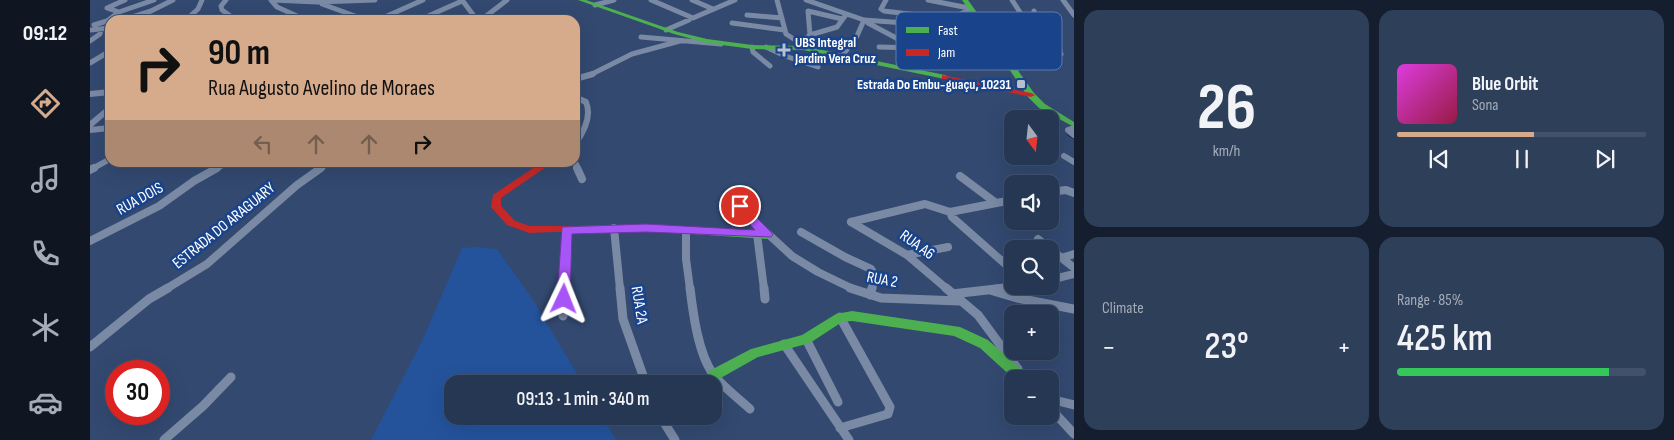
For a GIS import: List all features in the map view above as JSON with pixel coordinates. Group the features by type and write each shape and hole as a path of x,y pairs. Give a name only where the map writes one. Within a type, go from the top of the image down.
{"street":[{"path":"119,12 108,9 109,3 125,0"},
{"path":"115,15 154,0"},
{"path":"139,15 173,0"},
{"path":"191,15 198,9 202,0"},
{"path":"226,0 222,10 229,15"},
{"path":"272,0 375,0"},
{"path":"272,0 277,7 295,15"},
{"path":"389,15 423,0"},
{"path":"430,15 462,0 475,15"},
{"path":"485,15 500,2 507,0"},
{"path":"581,0 666,30 721,44"},
{"path":"595,5 614,0"},
{"path":"651,0 691,19"},
{"path":"692,0 713,9"},
{"path":"666,30 734,0"},
{"path":"777,0 787,36 802,46"},
{"path":"806,0 864,20 896,38"},
{"path":"820,4 826,0"},
{"path":"886,0 881,9 896,12"},
{"path":"928,0 968,6"},
{"path":"1012,0 1020,12"},
{"path":"315,1 353,15"},
{"path":"1063,1 1072,3"},
{"path":"1063,1 1074,15"},
{"path":"810,36 808,11 842,19"},
{"path":"802,46 810,36 837,27 848,14"},
{"path":"747,15 782,18"},
{"path":"864,20 896,22"},
{"path":"843,55 857,36 864,20"},
{"path":"92,23 105,21"},
{"path":"92,23 101,30"},
{"path":"732,23 784,30"},
{"path":"90,30 105,29"},
{"path":"90,41 100,34 101,30"},
{"path":"641,37 766,47 802,46 896,66"},
{"path":"580,78 588,76 632,54 680,41"},
{"path":"752,46 753,52 770,66"},
{"path":"766,47 785,56 818,67"},
{"path":"879,47 896,47"},
{"path":"90,64 105,54"},
{"path":"914,70 1032,95"},
{"path":"1015,70 1042,106 1074,127"},
{"path":"90,94 105,92"},
{"path":"580,99 586,102 589,113 586,125 580,135"},
{"path":"90,125 105,112"},
{"path":"1074,127 1068,130 1074,135"},
{"path":"90,130 105,129"},
{"path":"90,136 100,130"},
{"path":"1064,156 1074,162"},
{"path":"90,170 105,162"},
{"name":"RUA DOIS","path":"90,242 159,206 194,181 219,167"},
{"name":"ESTRADA DO ARAGUARY","path":"90,347 149,299 207,264 297,185 322,167"},
{"path":"542,167 496,197 496,207 516,227 529,230 614,228 762,234 765,299"},
{"path":"577,167 582,179"},
{"path":"960,176 996,203"},
{"path":"1059,191 1066,190 1074,193"},
{"name":"RUA 2","path":"745,192 740,206 741,209 762,234 818,272 870,295 892,299 959,301"},
{"path":"1004,202 950,212 952,217 1004,263"},
{"name":"RUA A6","path":"950,212 925,204 851,222 906,255 959,301"},
{"name":"RUA 2A","path":"614,228 623,322 643,375"},
{"path":"563,316 566,230"},
{"path":"686,231 687,266 692,306 702,354 714,374 750,409"},
{"path":"801,232 844,257 871,268 875,276 870,295"},
{"path":"1038,239 1074,268"},
{"path":"906,255 948,247"},
{"path":"1062,258 1074,254"},
{"path":"1059,278 1074,274"},
{"path":"952,294 1004,288"},
{"path":"990,290 1017,298 1074,309"},
{"path":"959,301 985,323 1018,370"},
{"path":"714,374 755,354 806,339 840,317 852,316 956,331 984,344 1014,370"},
{"path":"840,317 890,407 888,414 840,428"},
{"path":"806,339 838,402"},
{"path":"784,344 849,440"},
{"path":"164,440 203,406 231,377"},
{"path":"1059,402 1074,405"},
{"path":"1059,418 1074,434"},
{"path":"666,425 675,440"}],"shaded area":[{"path":"462,248 497,249 533,300 578,375 444,375 444,425 607,425 616,440 371,440 423,339"}],"waterway":[{"path":"1067,135 1074,139"}],"traffic: fast":[{"path":"581,0 676,33 707,41 752,47 803,48 896,67"},
{"path":"965,0 973,12"},
{"path":"911,70 945,77"},
{"path":"1014,70 1031,95 1042,106 1074,125"},
{"path":"576,229 646,228 767,235"},
{"path":"714,375 755,353 806,339 840,317 852,316 956,331 984,344 1013,370"}],"traffic: jam":[{"path":"945,77 1031,95"},
{"path":"541,167 496,197 496,207 511,223 529,230 576,229"}],"place":[{"name":"UBS Integral Jardim Vera Cruz","path":"784,50"},
{"name":"Estrada Do Embu-guaçu, 10231","path":"1021,84"}],"route":[{"path":"564,299 566,230 646,228 767,235 740,206"}]}
